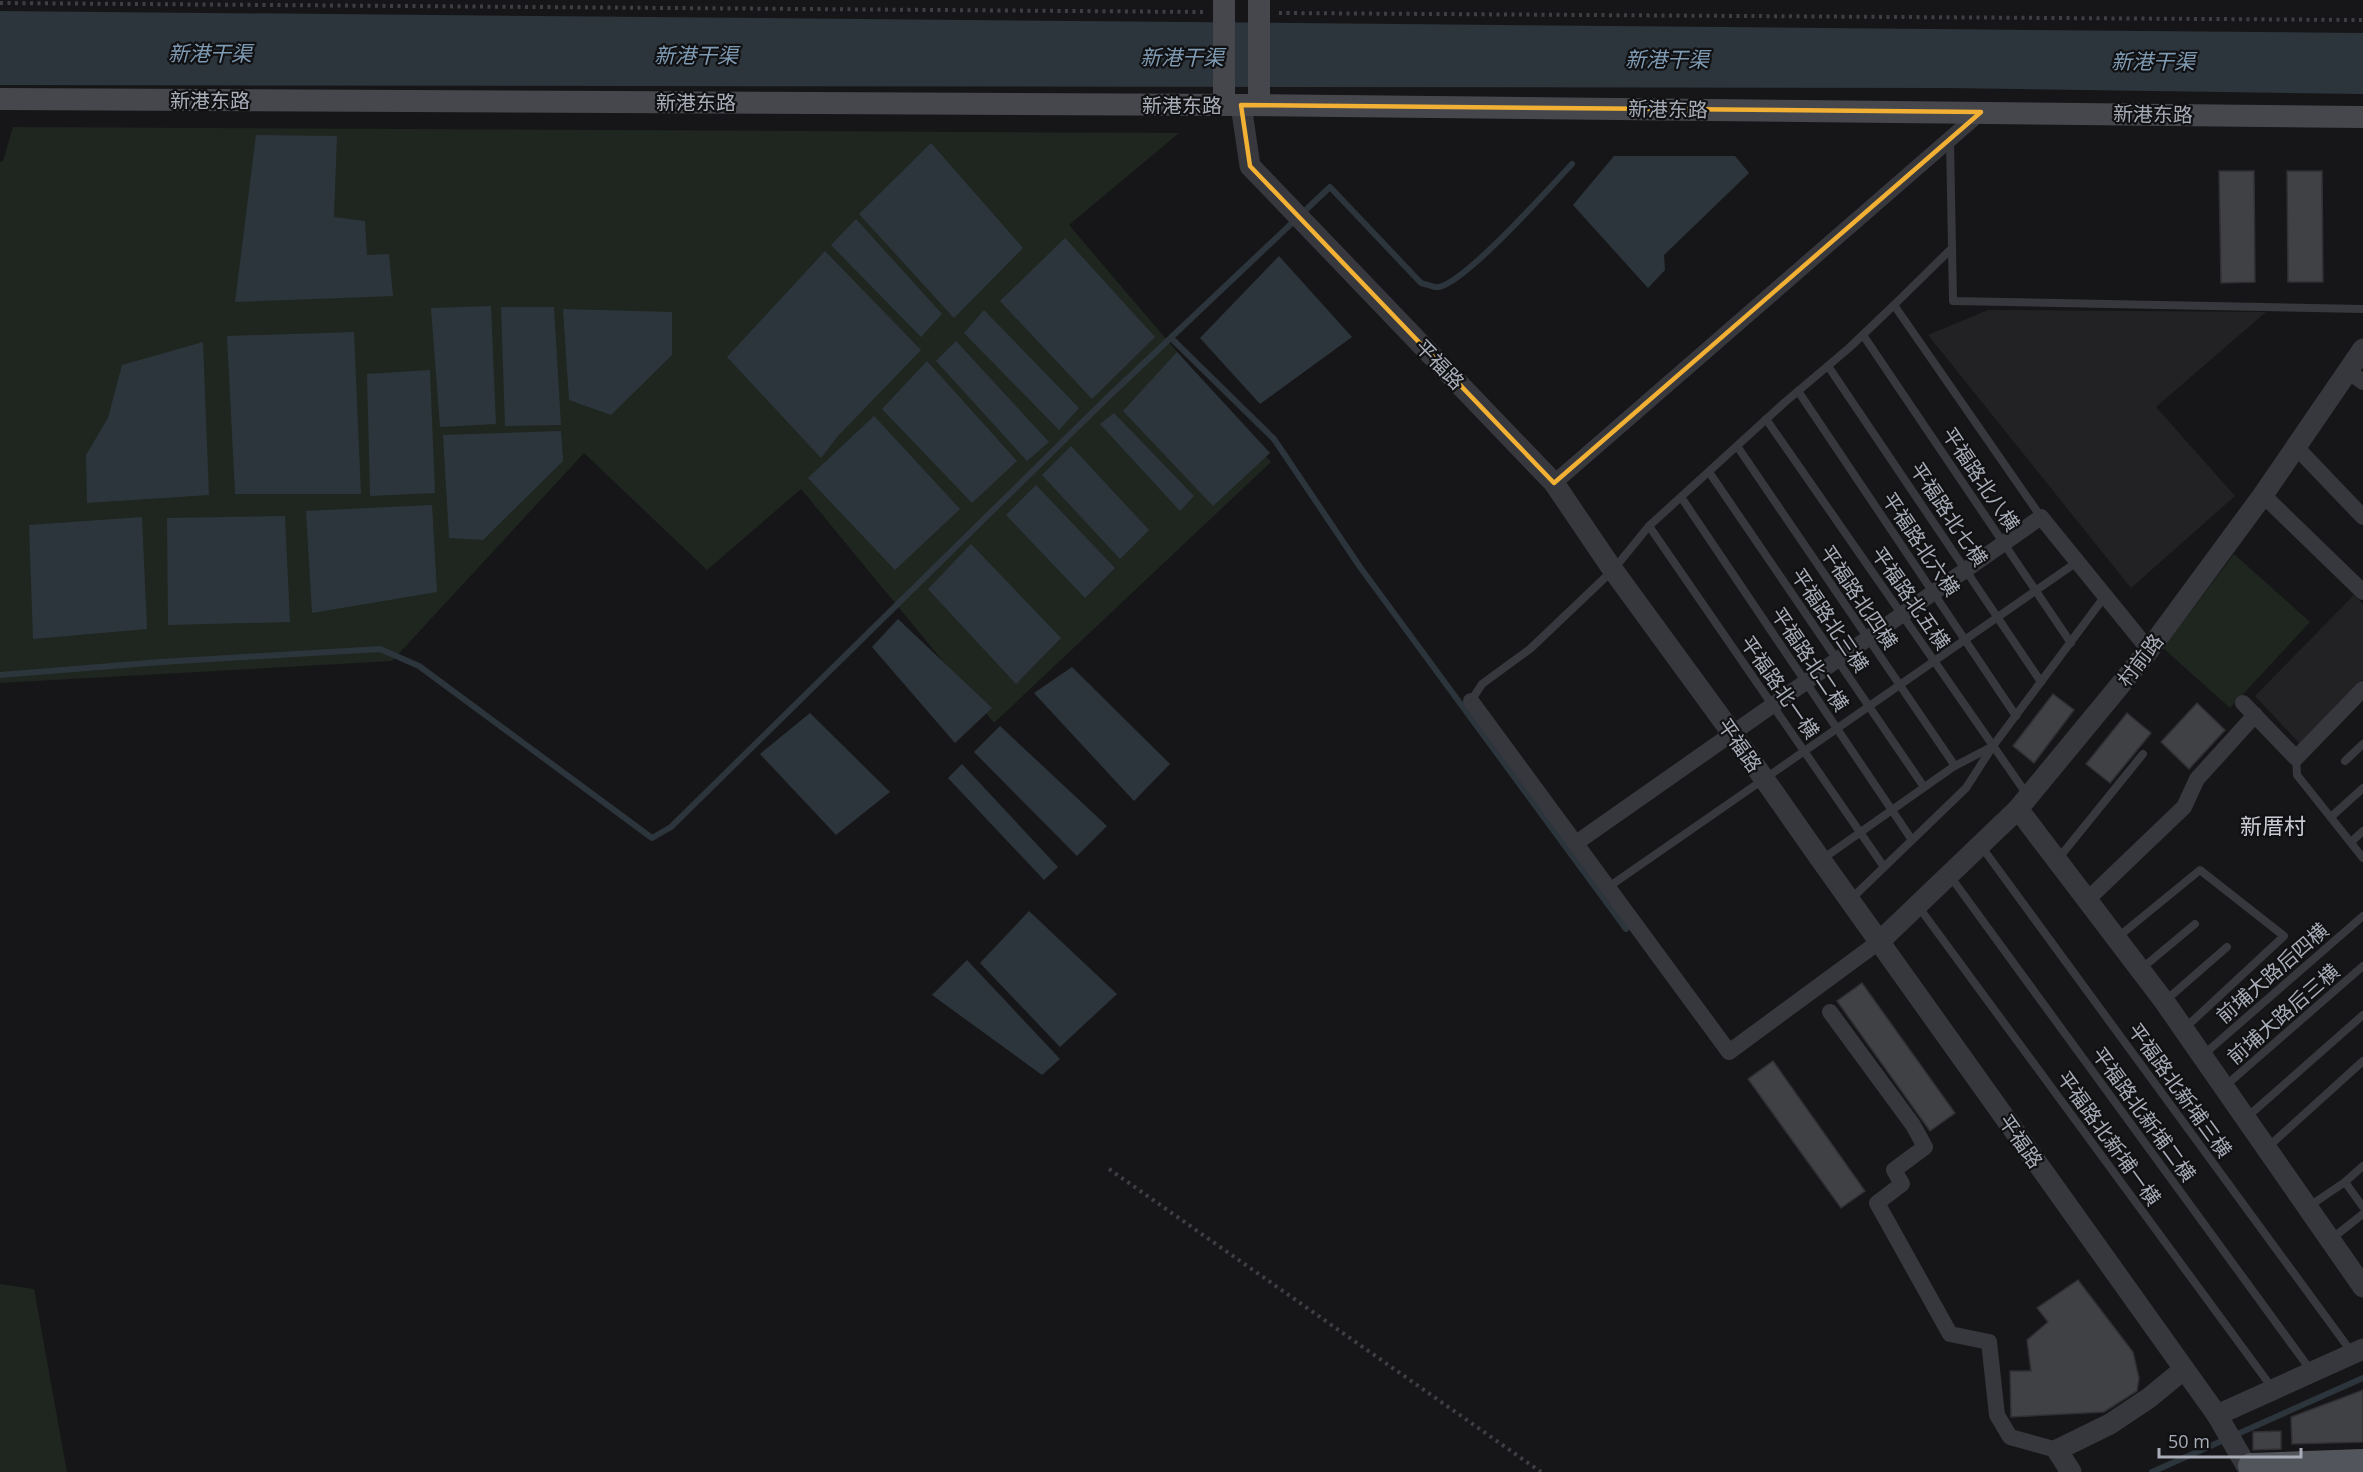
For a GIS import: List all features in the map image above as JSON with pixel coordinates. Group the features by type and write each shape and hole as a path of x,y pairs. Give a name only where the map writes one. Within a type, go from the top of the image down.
{"main road":[{"path":"1241,105 1259,0"},
{"path":"1219,4 1241,105"},
{"name":"新港东路","path":"0,99 1241,105 2363,117"},
{"path":"2246,1462 2363,1462"}],"street":[{"name":"平福路","path":"1241,105 1250,166 1554,483 1613,570 1732,733 2217,1415 2246,1462"},
{"path":"1554,483 1981,112"},
{"name":"村前路","path":"1880,941 2023,803 2149,650 2296,447 2355,376 2363,349"},
{"path":"2296,447 2363,517"},
{"path":"2263,495 2363,592"},
{"path":"1576,843 2041,517 2149,650"},
{"path":"2088,899 2184,807 2197,779 2249,709 2296,758 2363,689"},
{"path":"1471,701 1729,1052 1880,941"},
{"path":"2023,803 2058,860 2164,1001 2330,1240 2360,1278"},
{"path":"1830,1012 1913,1125 1925,1147 1894,1170 1902,1184 1877,1203 1950,1334 1989,1342 1997,1415 2010,1437 2056,1449 2110,1424 2149,1398 2183,1370"},
{"path":"2217,1415 2358,1352"},
{"path":"2056,1449 2071,1472"}],"lane":[{"path":"1950,139 1953,301 2363,309"},
{"path":"1471,701 1482,684 1530,649 1613,570 1649,526 1766,419 1863,335 1952,248"},
{"path":"1894,305 2041,517"},
{"name":"平福路北八横","path":"1863,335 2071,643"},
{"name":"平福路北七横","path":"1828,366 2041,682"},
{"name":"平福路北六横","path":"1798,391 1966,638 2016,716"},
{"name":"平福路北五横","path":"1766,419 1993,746 2023,803"},
{"name":"平福路北四横","path":"1737,446 1955,766"},
{"name":"平福路北三横","path":"1709,471 1923,788"},
{"name":"平福路北二横","path":"1681,497 1912,840"},
{"name":"平福路北一横","path":"1649,526 1884,867"},
{"path":"1607,888 2077,562"},
{"path":"1850,900 1966,788 1993,746 2105,597"},
{"path":"2345,761 2363,744"},
{"path":"1821,860 1955,766 1993,746"},
{"path":"2058,860 2143,754"},
{"path":"2296,758 2297,775 2363,858"},
{"path":"2331,817 2363,788"},
{"path":"2350,842 2363,831"},
{"name":"平福路北新埔三横","path":"1980,845 2358,1352"},
{"path":"2117,938 2200,870 2284,936 2184,1029"},
{"name":"平福路北新埔二横","path":"1949,875 2313,1372"},
{"name":"平福路北新埔一横","path":"1917,905 2273,1390"},
{"name":"前埔大路后四横","path":"2202,1056 2363,916"},
{"path":"2140,969 2195,924"},
{"path":"2164,1001 2227,946"},
{"name":"前埔大路后三横","path":"2224,1087 2363,966"},
{"path":"2246,1118 2363,1016"},
{"path":"2266,1148 2363,1061"},
{"path":"2307,1207 2345,1182 2363,1166"},
{"path":"2345,1182 2363,1207"},
{"path":"2330,1240 2363,1214"}],"path":[{"path":"0,3 1219,4"},
{"path":"1278,13 2363,20"},
{"path":"1109,1169 1541,1472"}],"highlighted area":[{"path":"1241,105 1981,112 1554,483 1250,166"}],"shaded area":[{"path":"13,127 1179,133 1069,225 1271,462 994,723 801,489 707,570 584,453 392,661 0,683 0,162 3,161"},
{"path":"1988,310 2266,312 2156,407 2235,496 2131,588 1928,335"},
{"path":"2234,554 2310,622 2230,708 2163,648"},
{"path":"2354,595 2363,604 2363,679 2300,744 2255,696"},
{"path":"0,1284 34,1289 67,1472 0,1472"}],"water":[{"name":"新港干渠","path":"0,11 2363,33 2363,94 1947,88 0,85"},
{"path":"256,135 337,136 334,217 365,221 367,255 389,254 393,296 235,302"},
{"path":"931,143 1023,248 954,318 859,214"},
{"path":"1614,156 1735,156 1749,173 1664,255 1665,270 1648,288 1573,205"},
{"path":"856,219 942,314 921,337 831,245"},
{"path":"1065,238 1155,337 1092,399 1000,301"},
{"path":"825,251 921,350 838,436 821,458 727,357"},
{"path":"1279,256 1352,337 1260,404 1200,338"},
{"path":"491,306 496,424 440,427 431,308"},
{"path":"501,307 554,307 561,425 505,426"},
{"path":"563,309 672,312 672,355 611,415 569,400"},
{"path":"984,310 1079,408 1059,430 964,333"},
{"path":"354,332 361,494 235,494 227,336"},
{"path":"956,341 1049,442 1027,461 936,361"},
{"path":"203,342 209,495 87,503 86,455 108,418 122,365"},
{"path":"1177,352 1270,453 1213,506 1123,411"},
{"path":"927,361 1017,461 972,503 882,409"},
{"path":"430,370 435,493 370,496 367,374"},
{"path":"1114,413 1194,496 1180,511 1100,424"},
{"path":"874,416 960,509 895,570 808,478"},
{"path":"561,431 563,461 483,540 449,538 443,435"},
{"path":"1071,446 1149,530 1120,559 1042,475"},
{"path":"1036,485 1115,568 1085,598 1006,515"},
{"path":"432,505 437,592 312,613 306,511"},
{"path":"285,516 290,622 168,625 167,518"},
{"path":"142,517 147,629 33,639 29,525"},
{"path":"971,544 1061,638 1016,684 928,589"},
{"path":"898,619 992,708 955,743 872,647"},
{"path":"1072,667 1170,764 1134,801 1034,693"},
{"path":"810,713 890,792 836,835 760,754"},
{"path":"1000,726 1107,826 1077,856 974,752"},
{"path":"962,764 1058,867 1044,880 948,778"},
{"path":"1029,911 1117,994 1060,1047 980,963"},
{"path":"967,960 1060,1059 1042,1075 932,995"}],"building":[{"path":"2219,171 2254,171 2255,282 2221,283"},
{"path":"2287,171 2322,171 2323,282 2288,282"},
{"path":"2053,694 2074,710 2034,763 2013,746"},
{"path":"2197,703 2225,730 2189,769 2161,742"},
{"path":"2127,713 2151,733 2110,783 2086,764"},
{"path":"1862,983 1955,1113 1930,1131 1837,1001"},
{"path":"1773,1061 1865,1191 1841,1208 1748,1079"},
{"path":"2078,1280 2133,1352 2139,1378 2137,1391 2104,1412 2011,1417 2010,1371 2031,1371 2027,1340 2048,1322 2037,1308"},
{"path":"2363,1390 2363,1442 2292,1444 2291,1417"},
{"path":"2281,1431 2281,1449 2253,1450 2253,1432"}],"waterway":[{"path":"0,675 161,662 380,649 419,666 652,838 671,827 1105,400 1330,187 1421,283 1439,287 1452,281 1487,252 1572,164"},
{"path":"1171,338 1274,439 1360,567 1626,929"},
{"path":"2152,1472 2363,1378"}],"district":[{"name":"新厝村","path":"2273,825"}]}
